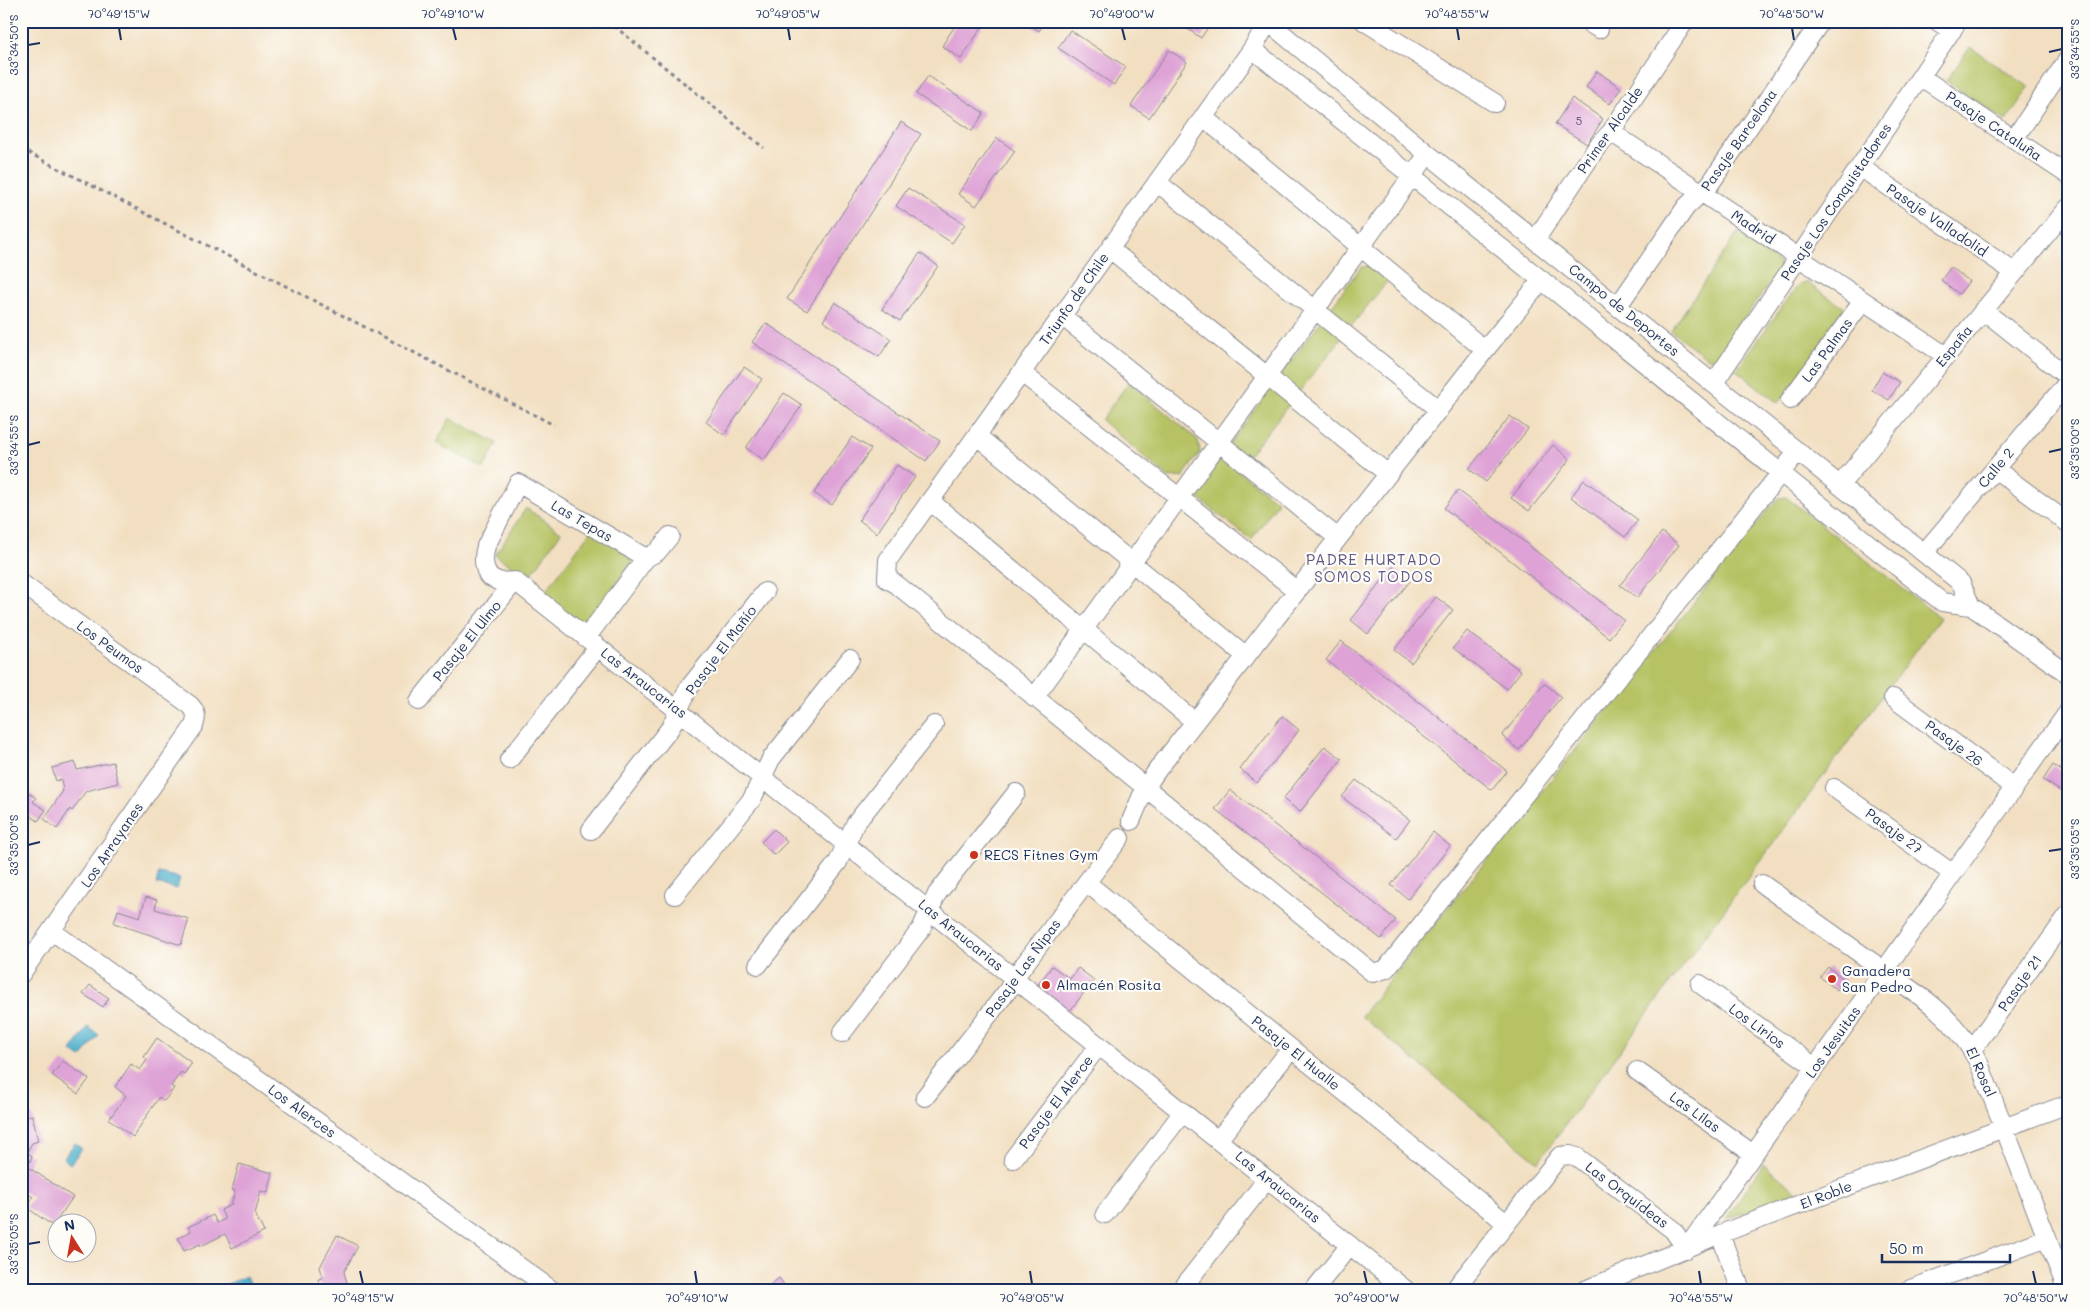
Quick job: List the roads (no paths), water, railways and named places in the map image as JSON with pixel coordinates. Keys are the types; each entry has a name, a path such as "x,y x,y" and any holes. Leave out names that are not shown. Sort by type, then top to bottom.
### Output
{"street":[{"path":"1364,21 1495,103"},
{"name":"Primer Alcalde","path":"1536,239 1597,147 1611,132 1686,21"},
{"name":"Pasaje Barcelona","path":"1618,306 1686,207 1710,184 1821,21"},
{"name":"Triunfo de Chile","path":"1034,698 896,584 887,579 888,560 1252,49 1268,22"},
{"name":"Campo de Deportes","path":"1268,22 1428,154 1961,582 1971,606"},
{"name":"Pasaje Los Conquistadores","path":"1714,383 1921,77 1949,24"},
{"name":"Campo de Deportes","path":"1252,49 1412,175 1780,474 1942,602 1971,606 2068,674"},
{"path":"2014,139 2068,59"},
{"name":"Pasaje Cataluña","path":"1921,77 2068,175"},
{"path":"1203,117 1486,350"},
{"name":"Madrid","path":"1611,132 1946,356"},
{"path":"1428,154 1034,698 1373,973 1386,970 1798,451"},
{"name":"Pasaje Valladolid","path":"1860,167 2014,272"},
{"path":"1157,182 1439,410"},
{"name":"España","path":"1840,485 2068,208"},
{"path":"1110,249 1388,474"},
{"path":"1131,821 1145,788 1195,722 1542,280"},
{"name":"Las Palmas","path":"1790,400 1863,301"},
{"path":"1983,310 2060,371 2068,374"},
{"path":"1062,316 1338,538"},
{"path":"1022,373 1297,591"},
{"name":"Calle 2","path":"1924,553 2068,382"},
{"path":"977,436 1246,656"},
{"path":"1995,469 2068,523"},
{"name":"Las Tepas","path":"515,581 500,582 488,576 484,564 484,555 486,546 518,483 646,558"},
{"path":"930,501 1195,722"},
{"path":"509,760 592,642 646,558 657,552 670,536"},
{"name":"Las Araucarias","path":"515,581 1406,1290"},
{"name":"Pasaje El Ulmo","path":"419,701 515,581"},
{"name":"Los Peumos","path":"21,583 190,705 196,713"},
{"name":"Pasaje El Mañío","path":"591,830 671,727 688,689 765,592"},
{"path":"675,895 752,799 771,760 850,659"},
{"name":"Pasaje 26","path":"1893,698 2014,787"},
{"name":"Los Jesuitas","path":"1686,1249 2068,712"},
{"name":"Los Arrayanes","path":"21,974 194,726 196,713"},
{"path":"758,965 838,862 855,824 934,725"},
{"name":"Pasaje 27","path":"1834,788 1953,874"},
{"path":"842,1033 921,929 937,894 1016,793"},
{"name":"Pasaje Las Ñipas","path":"925,1097 1008,990 1014,978 1120,838"},
{"name":"Pasaje El Hualle","path":"1087,883 1506,1223"},
{"name":"El Rosal","path":"1762,884 1884,970 1940,1011 1952,1023 1972,1050 2067,1290"},
{"name":"Pasaje 21","path":"1972,1050 2068,915"},
{"name":"Los Alerces","path":"52,931 552,1290"},
{"name":"Los Lirios","path":"1700,984 1815,1067"},
{"name":"Pasaje El Alerce","path":"1013,1158 1099,1046"},
{"path":"1218,1140 1291,1049"},
{"name":"Las Lilas","path":"1637,1071 1753,1154"},
{"name":"El Roble","path":"1586,1290 1720,1234 2067,1103"},
{"path":"1105,1214 1183,1112"},
{"name":"Las Orquídeas","path":"1506,1223 1560,1156 1570,1155 1577,1157 1674,1230 1686,1249"},
{"path":"1180,1290 1267,1179"},
{"path":"1454,1290 1506,1223"},
{"path":"1720,1234 1741,1290"},
{"path":"1908,1290 2047,1238"},
{"path":"1314,1290 1350,1244"}],"water":[{"path":"159,873 180,878 177,889 156,884"},
{"path":"88,1027 99,1035 81,1058 71,1051"},
{"path":"75,1143 82,1149 70,1164 63,1158"},
{"path":"246,1276 250,1285 240,1290 222,1290 221,1287"}],"place":[{"name":"RECS Fitnes Gym","path":"974,855"},
{"name":"Ganadera San Pedro","path":"1832,979"},
{"name":"Almacén Rosita","path":"1046,985"}],"district":[{"name":"PADRE HURTADO SOMOS TODOS","path":"1374,568"}]}
